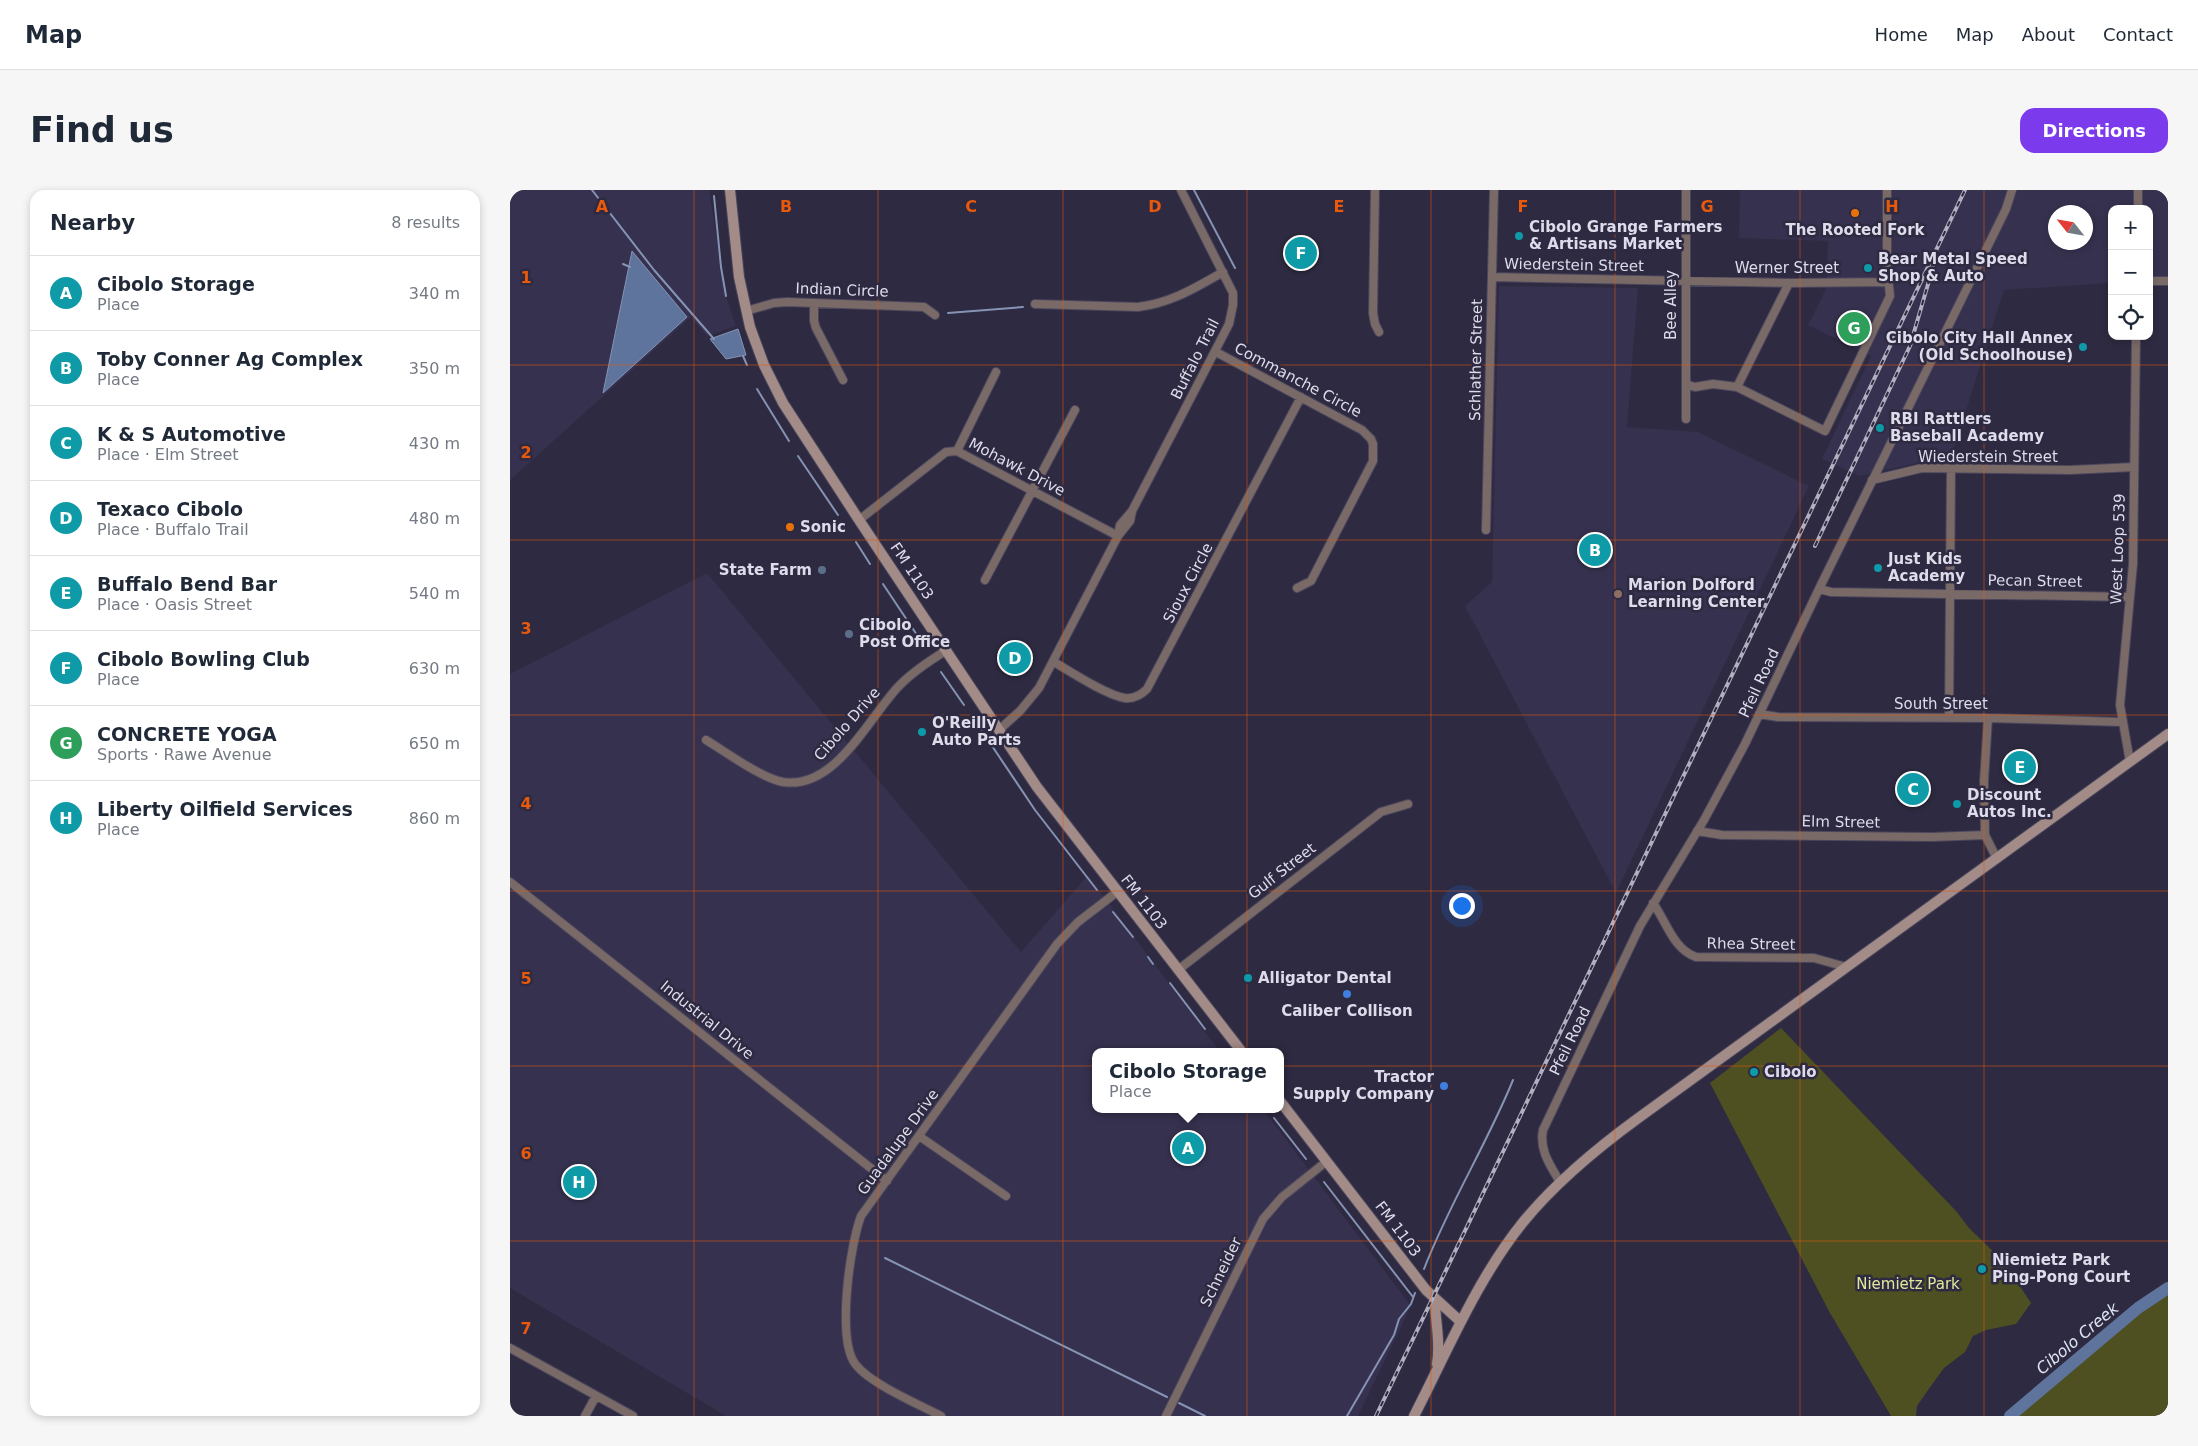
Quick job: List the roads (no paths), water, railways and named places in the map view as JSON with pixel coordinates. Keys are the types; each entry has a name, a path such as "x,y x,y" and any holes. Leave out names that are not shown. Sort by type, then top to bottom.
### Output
{"main road":[{"name":"FM 1103","path":"730,190 738,268 746,311 760,356 784,402 859,520 1037,786 1239,1048"},
{"path":"1414,1416 1478,1290 1506,1245 1529,1215 1593,1151 2168,734"},
{"name":"FM 1103","path":"1284,1106 1435,1300 1462,1322"},
{"path":"1435,1300 1439,1352 1435,1375"}],"street":[{"name":"Buffalo Trail","path":"999,730 1032,698 1054,662 1118,536 1126,528 1132,511 1226,332 1234,305 1232,293 1181,190"},
{"path":"1375,190 1373,313 1379,332"},
{"name":"Schlather Street","path":"1486,530 1494,190"},
{"name":"Bee Alley","path":"1686,190 1686,419"},
{"path":"1686,381 1688,385 1694,387 1719,384 1737,386 1825,431 1890,296 1887,190"},
{"name":"Pfeil Road","path":"1560,1182 1544,1153 1541,1141 1543,1130 1652,903 1697,831 1746,744 1819,589 2006,209 2012,190"},
{"path":"2138,190 2138,205"},
{"path":"1036,304 1138,307 1155,305 1176,298 1223,272"},
{"name":"Wiederstein Street","path":"1492,277 1685,281"},
{"name":"Werner Street","path":"1685,281 1889,282"},
{"path":"2153,281 2168,281"},
{"path":"1737,386 1789,283"},
{"name":"Indian Circle","path":"746,311 774,303 924,307 935,315"},
{"path":"814,304 816,328 843,380"},
{"name":"West Loop 539","path":"2130,762 2120,705 2130,597 2136,340"},
{"name":"Commanche Circle","path":"1216,352 1362,430 1371,439 1374,455 1311,581 1298,588"},
{"path":"957,451 996,372"},
{"name":"Sioux Circle","path":"1054,662 1109,692 1125,698 1134,697 1147,689 1301,397"},
{"path":"985,580 1074,410"},
{"name":"Mohawk Drive","path":"859,520 946,452 957,451 1118,536"},
{"name":"Wiederstein Street","path":"1872,480 1922,468 2070,470 2134,467"},
{"path":"1949,718 1951,468"},
{"name":"Pecan Street","path":"1819,589 1831,592 2130,597"},
{"name":"Cibolo Drive","path":"706,740 775,779 798,783 813,779 826,772 842,756 904,681 928,661 947,650"},
{"name":"South Street","path":"1759,714 1778,718 1988,718 2122,722"},
{"path":"1988,718 1984,781 1985,835 1997,859"},
{"name":"Gulf Street","path":"1178,970 1381,812 1408,804"},
{"name":"Elm Street","path":"1697,831 1722,835 1932,837 1985,835"},
{"name":"Industrial Drive","path":"510,882 887,1181"},
{"name":"Guadalupe Drive","path":"941,1416 867,1375 855,1365 849,1351 846,1303 853,1244 861,1216 1057,944 1078,922 1117,892"},
{"name":"Rhea Street","path":"1652,903 1675,940 1687,954 1696,957 1814,958 1846,967"},
{"path":"919,1136 1006,1196"},
{"name":"Schneider","path":"1166,1416 1263,1219 1282,1198 1327,1161"},
{"path":"510,1348 633,1416"},
{"path":"585,1416 596,1396"}],"water":[{"path":"632,251 687,317 603,393"},
{"path":"738,329 746,355 726,359 710,339"}],"waterway":[{"path":"592,190 654,270 714,339"},
{"path":"1194,190 1235,268"},
{"path":"714,196 721,267 726,296"},
{"path":"623,264 630,267"},
{"path":"948,313 1023,307"},
{"path":"743,356 747,365"},
{"path":"757,389 789,441"},
{"path":"798,456 838,515"},
{"path":"856,542 870,564"},
{"path":"883,584 925,647"},
{"path":"941,672 964,705"},
{"path":"978,725 1035,810 1097,890"},
{"path":"1113,912 1133,937"},
{"path":"1148,957 1153,964"},
{"path":"1170,983 1205,1029"},
{"path":"1424,1269 1513,1080"},
{"path":"1274,1118 1306,1159"},
{"path":"1324,1182 1413,1297"},
{"path":"885,1258 1167,1397"},
{"name":"Cibolo Creek","path":"2010,1416 2138,1308 2168,1288"},
{"path":"1347,1416 1394,1335 1399,1319 1411,1304 1415,1293"},
{"path":"1179,1403 1205,1416"}],"railway":[{"path":"1376,1416 1965,190"},
{"path":"1815,546 1910,346 1933,267"}],"place":[{"name":"The Rooted Fork","path":"1855,213"},
{"name":"Cibolo Grange Farmers & Artisans Market","path":"1519,236"},
{"name":"Cibolo Bowling Club","path":"1301,253"},
{"name":"Bear Metal Speed Shop & Auto","path":"1868,268"},
{"name":"CONCRETE YOGA","path":"1854,328"},
{"name":"Cibolo City Hall Annex (Old Schoolhouse)","path":"2083,347"},
{"name":"RBI Rattlers Baseball Academy","path":"1880,428"},
{"name":"Sonic","path":"790,527"},
{"name":"Toby Conner Ag Complex","path":"1595,550"},
{"name":"Just Kids Academy","path":"1878,568"},
{"name":"State Farm","path":"822,570"},
{"name":"Marion Dolford Learning Center","path":"1618,594"},
{"name":"Cibolo Post Office","path":"849,634"},
{"name":"Texaco Cibolo","path":"1015,658"},
{"name":"O'Reilly Auto Parts","path":"922,732"},
{"name":"Buffalo Bend Bar","path":"2020,767"},
{"name":"K & S Automotive","path":"1913,789"},
{"name":"Discount Autos Inc.","path":"1957,804"},
{"name":"Alligator Dental","path":"1248,978"},
{"name":"Caliber Collison","path":"1347,994"},
{"name":"Cibolo","path":"1754,1072"},
{"name":"Tractor Supply Company","path":"1444,1086"},
{"name":"Cibolo Storage","path":"1188,1148"},
{"name":"Liberty Oilfield Services","path":"579,1182"},
{"name":"Niemietz Park Ping-Pong Court","path":"1982,1269"}],"park label":[{"name":"Niemietz Park","path":"1908,1284"}]}
